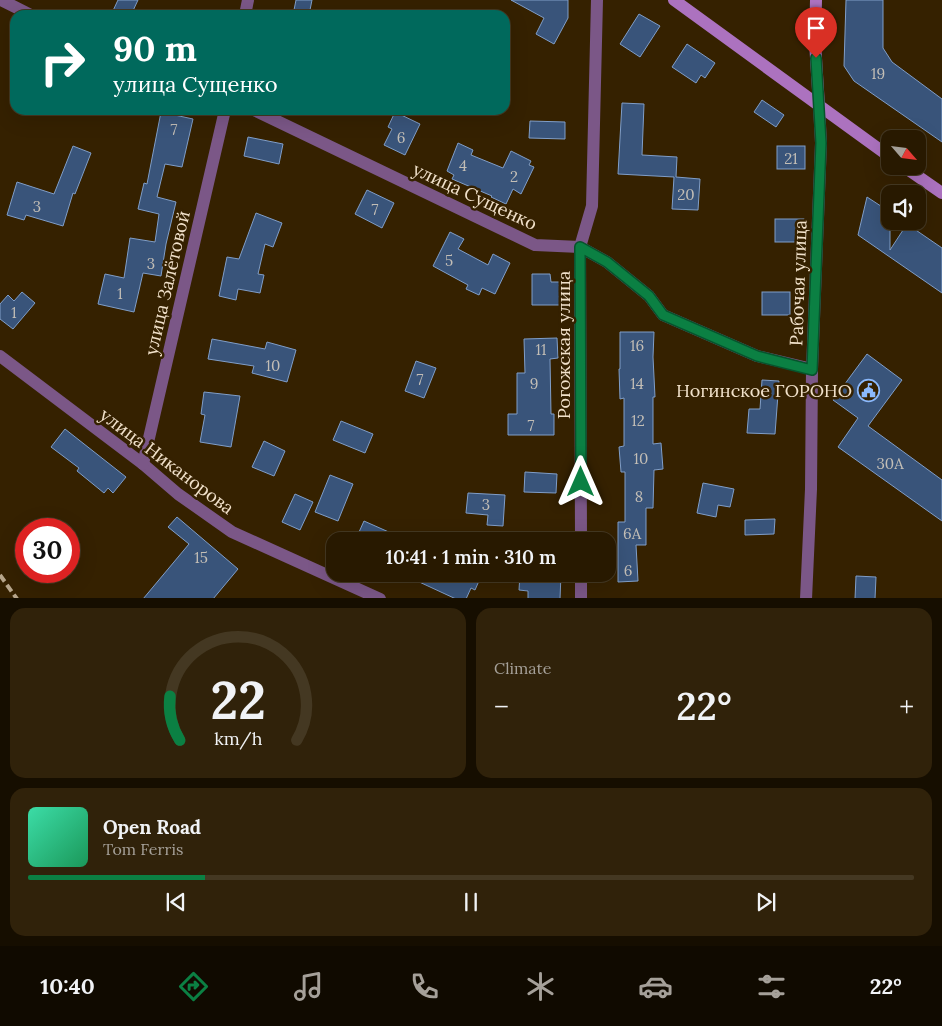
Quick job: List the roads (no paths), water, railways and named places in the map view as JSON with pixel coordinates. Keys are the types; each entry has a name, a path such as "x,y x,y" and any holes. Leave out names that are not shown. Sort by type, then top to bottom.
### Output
{"main road":[{"path":"674,0 881,151"},
{"name":"Рабочая улица","path":"816,0 819,106"},
{"path":"916,175 942,193"}],"street":[{"path":"1,0 21,10"},
{"name":"Рогожская улица","path":"581,532 580,247 592,206 597,0"},
{"name":"Рабочая улица","path":"806,598 811,489 812,370 821,143 819,106"},
{"name":"улица Залётовой","path":"143,464 224,115"},
{"name":"улица Сущенко","path":"264,115 535,245 580,247 607,262 649,296 663,315 757,356 812,370"},
{"name":"улица Никанорова","path":"0,356 143,464 178,494 232,532 380,598"},
{"path":"581,582 581,598"}],"railway":[{"path":"0,575 16,598"}],"place":[{"name":"Ногинское ГОРОНО","path":"868,390"}]}
